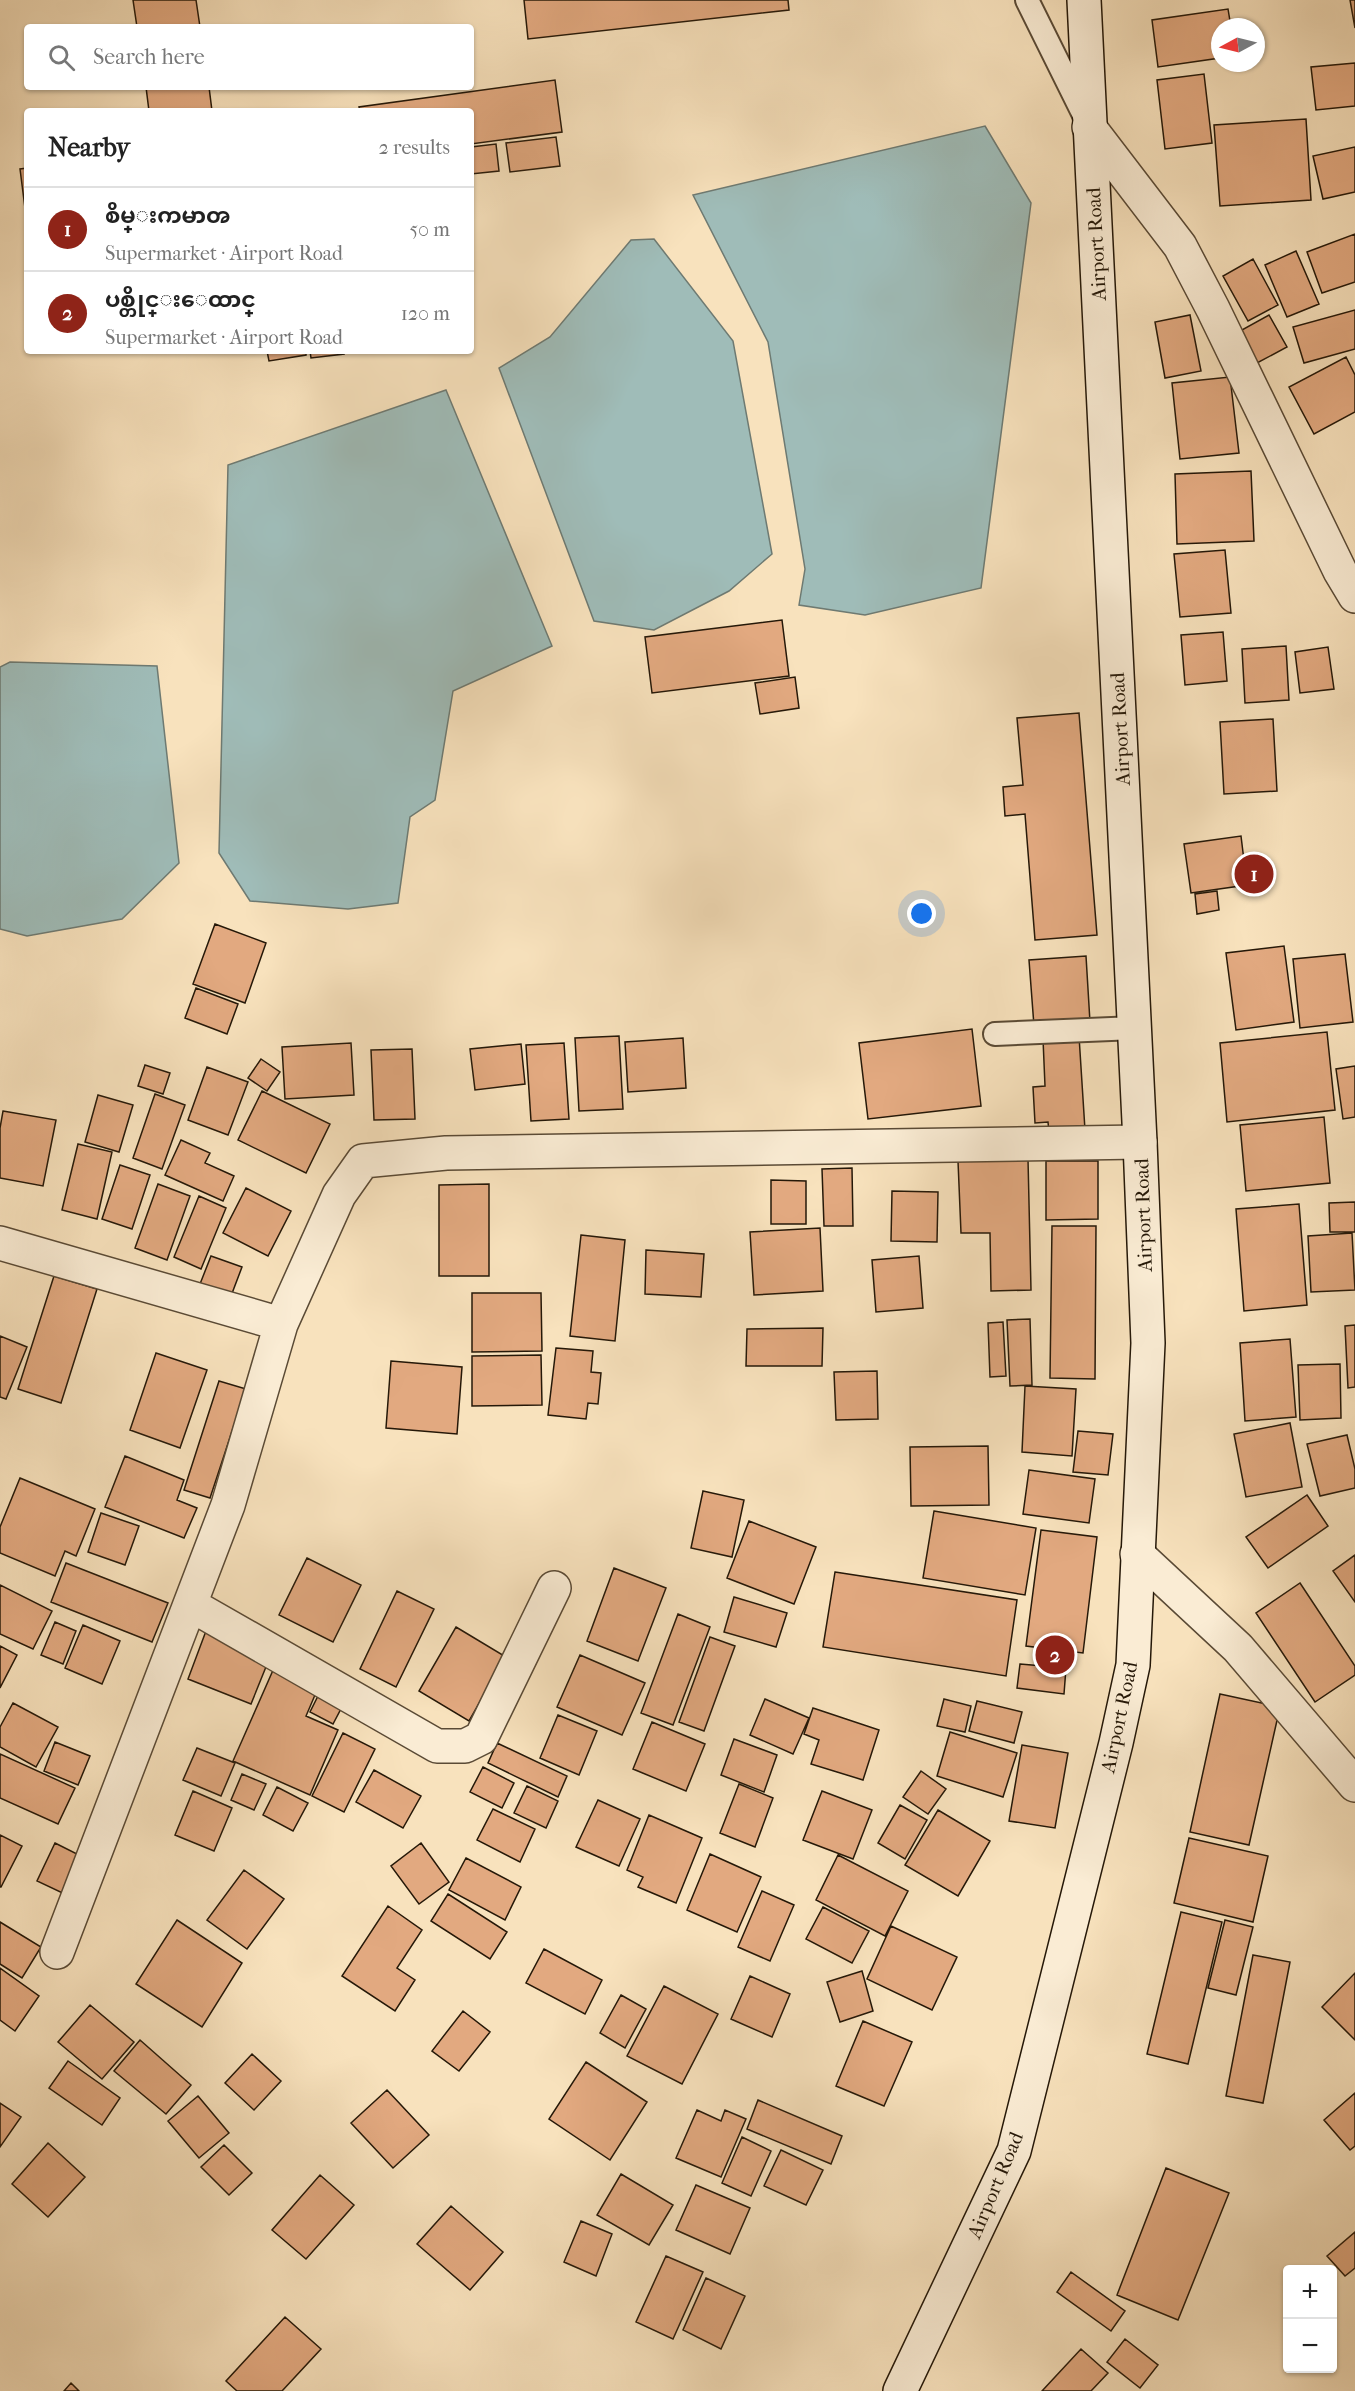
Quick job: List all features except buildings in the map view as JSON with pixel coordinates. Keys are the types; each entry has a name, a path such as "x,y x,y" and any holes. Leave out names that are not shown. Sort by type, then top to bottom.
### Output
{"street":[{"name":"Airport Road","path":"900,2391 1014,2151 1116,1743 1133,1665 1148,1342 1135,1028 1084,0"},
{"path":"1089,127 1180,246 1340,571 1355,596"},
{"path":"57,1952 228,1505 280,1324 339,1195 363,1161 446,1153 1140,1142"},
{"path":"0,1243 280,1324"},
{"path":"1137,1554 1238,1648 1355,1785"},
{"path":"190,1605 437,1746 465,1746 481,1738 554,1588"}],"lane":[{"path":"1027,0 1089,127"},
{"path":"995,1034 1135,1028"}],"water":[{"path":"985,126 1031,203 981,588 865,615 799,605 805,569 768,342 693,195"},
{"path":"654,239 733,341 772,554 729,591 654,630 594,621 499,368 550,337 631,240"},
{"path":"446,390 552,646 453,691 435,800 410,817 398,903 348,909 250,901 219,853 228,465"},
{"path":"10,662 157,666 179,863 122,919 27,936 0,929 0,667"}],"place":[{"name":"စိမ္းကမာၻ","path":"1254,874"},
{"name":"ပစ္တိုင္းေထာင္","path":"1055,1655"}]}
